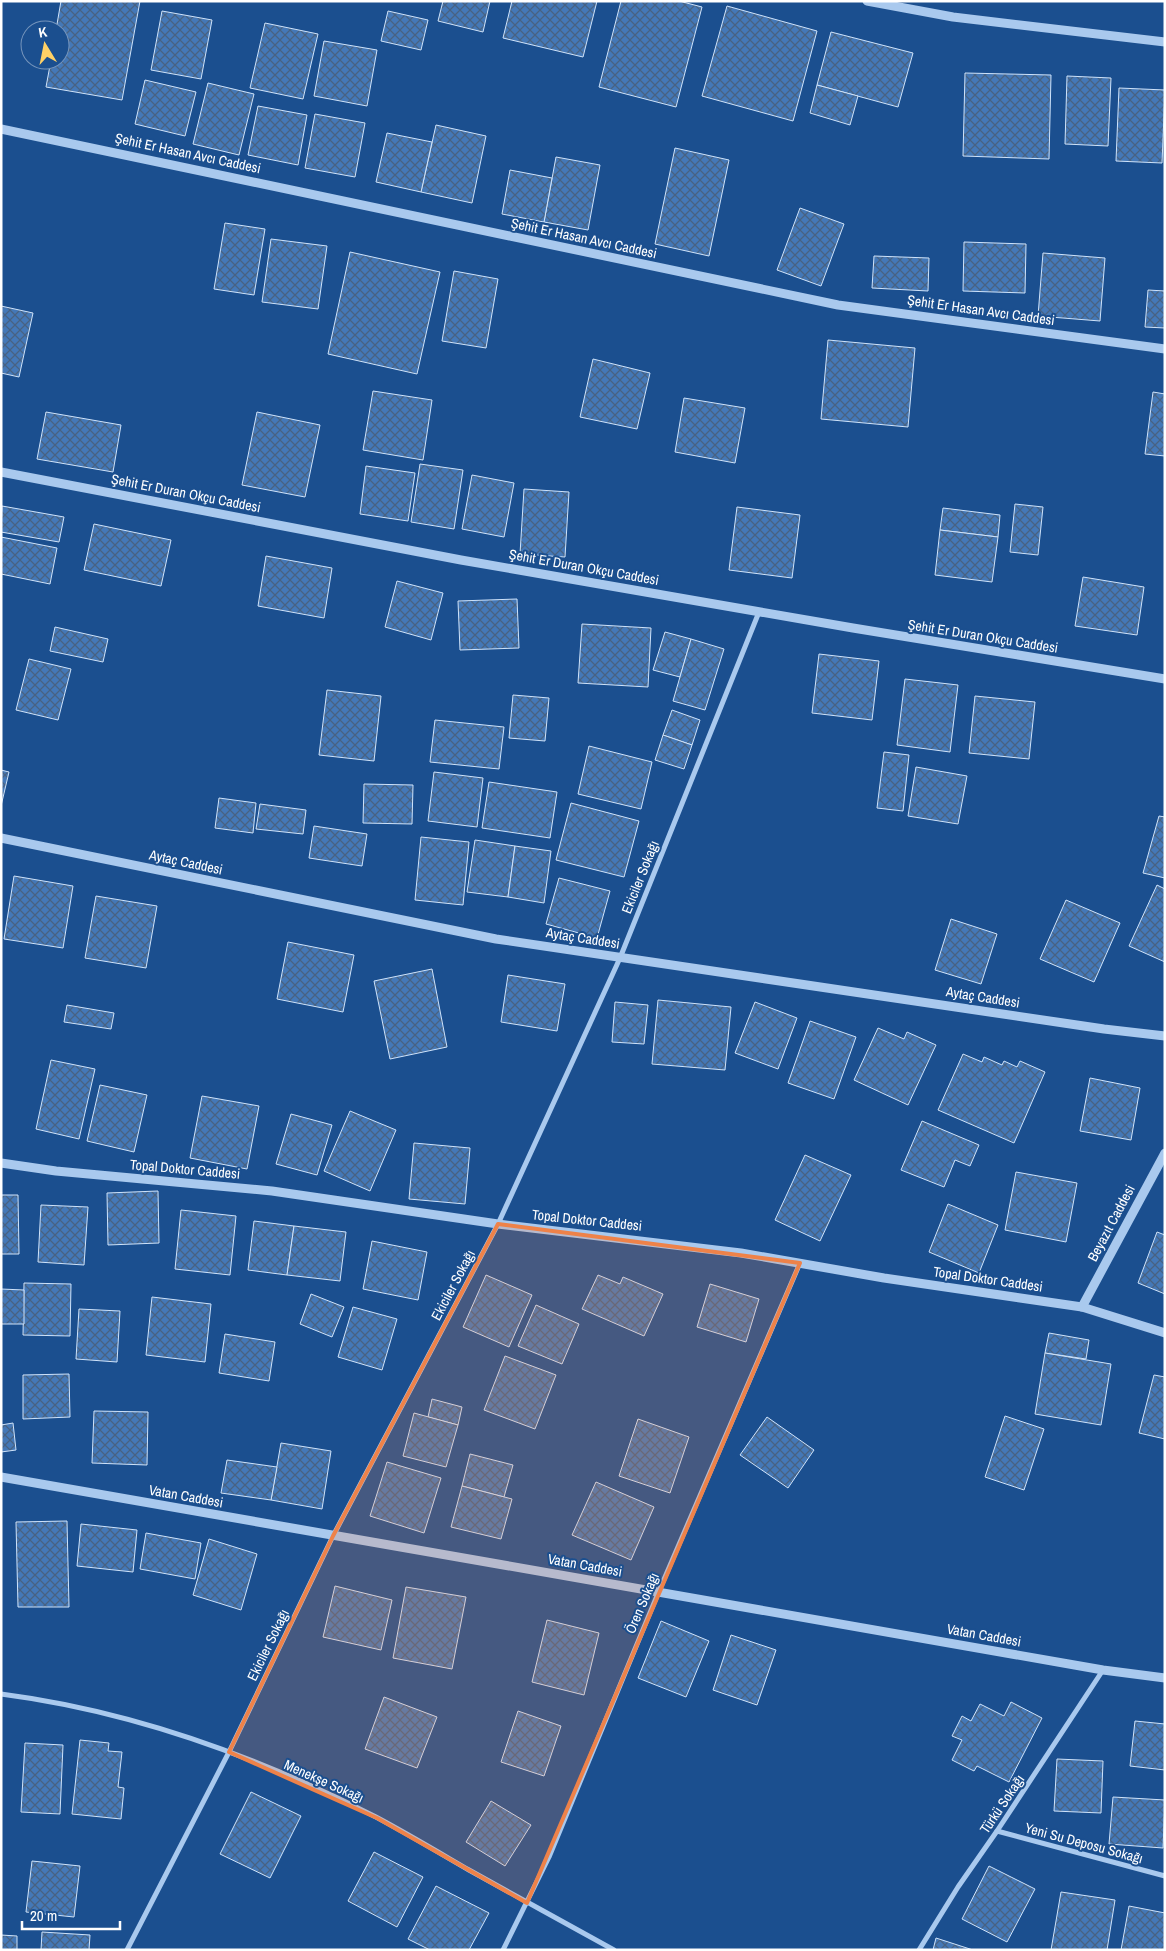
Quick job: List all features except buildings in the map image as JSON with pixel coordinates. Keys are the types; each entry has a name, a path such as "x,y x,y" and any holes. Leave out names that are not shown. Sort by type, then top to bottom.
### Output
{"street":[{"path":"867,1 953,17 1165,42"},
{"name":"Şehit Er Hasan Avcı Caddesi","path":"1,129 838,305 1165,349"},
{"name":"Şehit Er Duran Okçu Caddesi","path":"1,472 461,560 759,612 1165,679"},
{"name":"Ekiciler Sokağı","path":"127,1950 229,1752 333,1536 498,1224 620,958 759,612"},
{"name":"Aytaç Caddesi","path":"1,838 487,937 1104,1029 1165,1036"},
{"name":"Beyazıt Caddesi","path":"1082,1307 1165,1154"},
{"name":"Topal Doktor Caddesi","path":"1,1163 56,1171 272,1191 498,1224 676,1245 800,1263 884,1278 1082,1307 1133,1321 1165,1333"},
{"name":"Ören Sokağı","path":"503,1950 549,1857 659,1591 800,1263"},
{"name":"Vatan Caddesi","path":"1,1477 1103,1670 1165,1678"},
{"name":"Türkü Sokağı","path":"919,1950 958,1887 998,1831 1103,1670"},
{"name":"Menekşe Sokağı","path":"1,1694 72,1706 138,1721 229,1752 312,1786 377,1818 614,1950"},
{"name":"Yeni Su Deposu Sokağı","path":"998,1831 1165,1876"}],"highlighted area":[{"path":"498,1224 800,1263 527,1903 377,1818 229,1752 333,1536"}]}
